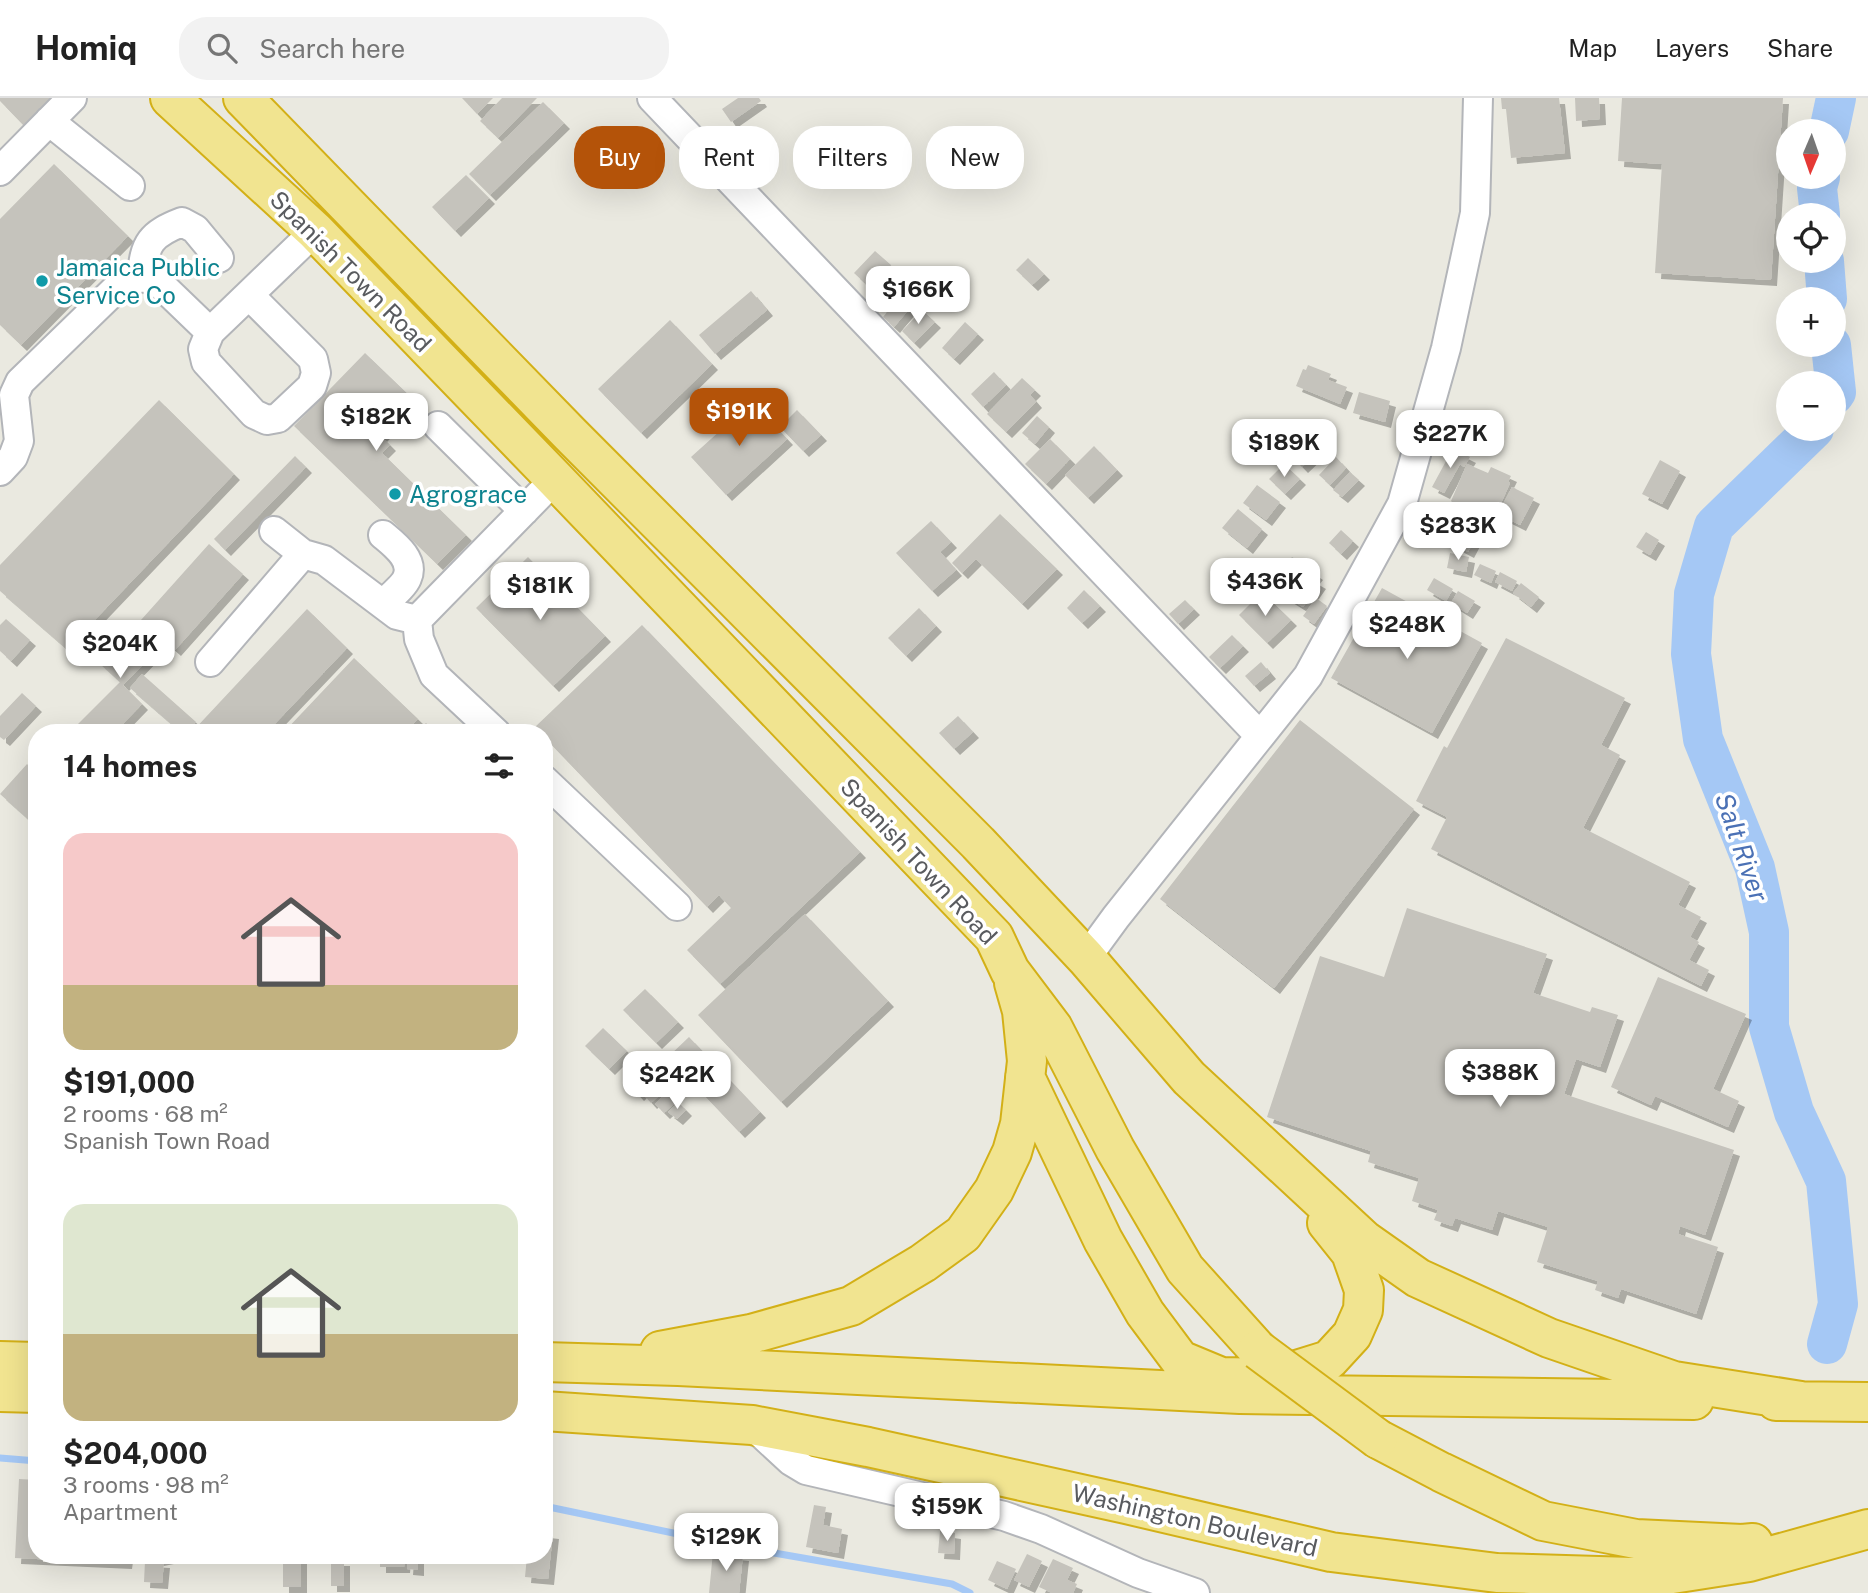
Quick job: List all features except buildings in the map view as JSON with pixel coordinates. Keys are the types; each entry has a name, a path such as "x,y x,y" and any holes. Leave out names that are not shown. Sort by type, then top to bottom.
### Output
{"highway":[{"name":"Spanish Town Road","path":"170,98 315,231 994,937 1010,971 1053,1028 1115,1149 1185,1269 1258,1350 1378,1439 1543,1521 1636,1539 1742,1544 1857,1532"},
{"name":"Spanish Town Road","path":"243,98 570,434 968,833 1086,958 1189,1078 1364,1240 1418,1278 1549,1338 1674,1381 1801,1401"},
{"path":"547,470 570,434"},
{"path":"560,1362 625,1357 751,1334 851,1306 923,1263 962,1234 994,1190 1012,1152 1020,1124 1027,1061 1022,1012 1010,971"},
{"path":"1025,1077 1103,1240 1145,1313 1180,1360 1221,1377 1271,1378 1329,1360 1352,1335 1363,1310 1364,1290 1350,1253 1278,1161"},
{"path":"0,1361 28,1362"},
{"path":"560,1362 1240,1394 1868,1402"},
{"path":"0,1392 28,1393"},
{"name":"Washington Boulevard","path":"553,1412 752,1424 869,1447 1331,1552 1497,1573 1632,1577 1672,1574 1749,1562 1857,1532"}],"street":[{"path":"0,171 72,98"},
{"path":"652,98 1260,736"},
{"path":"1086,958 1308,676 1402,504 1446,348 1475,213 1478,98"},
{"path":"49,121 130,186"},
{"path":"142,277 143,260 149,242 162,230 182,222 194,229 219,258"},
{"path":"249,295 313,359 316,373 312,386 278,418 267,420 254,414 206,362 203,349 211,332 249,295 315,231"},
{"path":"0,471 13,457 19,442 14,395 20,382 122,283 142,277 157,281 211,332"},
{"path":"438,426 524,510"},
{"path":"417,620 524,510 547,470"},
{"path":"274,531 303,554 324,560 397,615 417,620"},
{"path":"383,535 407,559 408,569 407,579 383,604"},
{"path":"210,662 303,554"},
{"path":"417,620 419,639 434,675 486,724"},
{"path":"553,788 677,906"},
{"path":"752,1424 791,1461 806,1470 1004,1516 1041,1529 1138,1573 1195,1593"}],"waterway":[{"name":"Salt River","path":"1832,119 1836,98"},
{"name":"Salt River","path":"1817,189 1819,203"},
{"name":"Salt River","path":"1825,273 1826,287"},
{"name":"Salt River","path":"1832,357 1834,371"},
{"name":"Salt River","path":"1802,441 1714,526 1694,594 1691,654 1703,739 1755,868 1769,932 1769,1027 1794,1112 1826,1181 1838,1304 1827,1344"},
{"path":"0,1458 28,1460"},
{"path":"553,1508 740,1547 952,1584 970,1593"}],"place":[{"name":"Jamaica Public Service Co","path":"42,281"},
{"name":"Agrograce","path":"395,494"}]}
